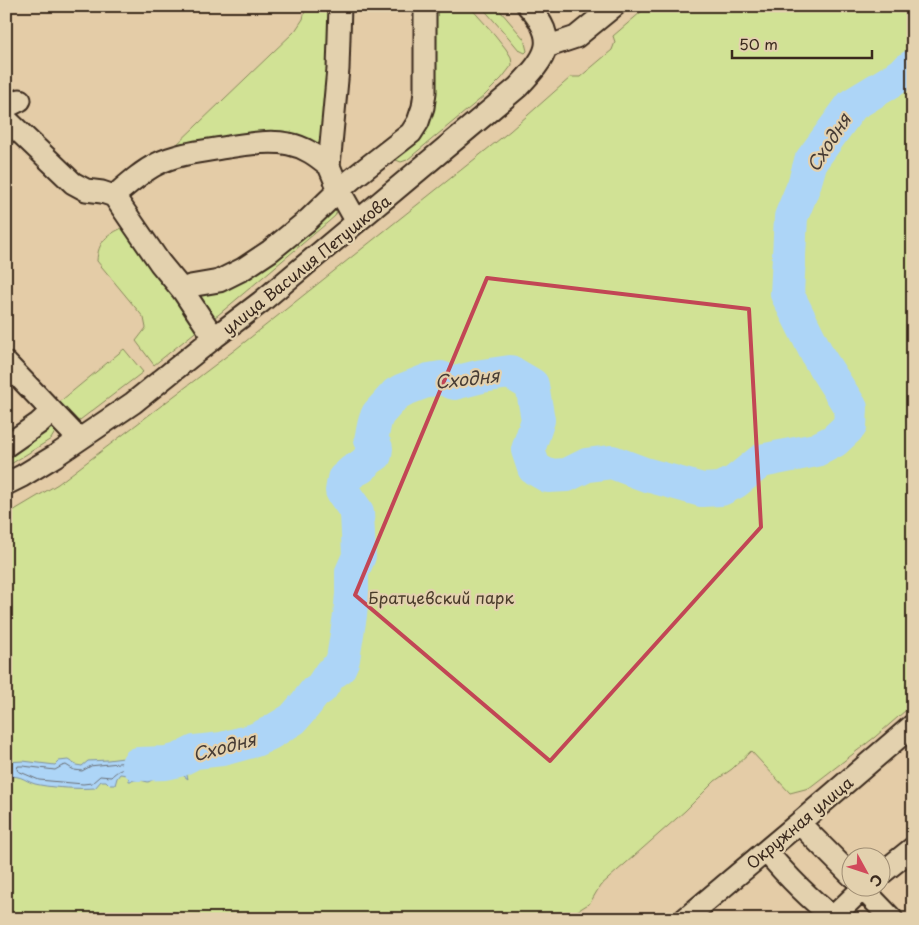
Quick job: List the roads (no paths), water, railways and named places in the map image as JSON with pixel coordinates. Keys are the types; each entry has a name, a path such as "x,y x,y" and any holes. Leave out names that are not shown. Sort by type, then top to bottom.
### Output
{"street":[{"path":"340,6 338,69 329,166 339,190 357,222"},
{"path":"183,291 190,286 219,281 243,269 270,251 308,220 339,190 411,133 418,122 425,92 425,6"},
{"path":"528,6 543,26 546,36 546,47 576,38 614,6"},
{"name":"улица Василия Петушкова","path":"6,484 80,439 132,403 261,302 518,87 532,72 541,59 546,47"},
{"path":"6,119 72,183 86,190 114,196 160,263 183,291 215,337"},
{"path":"114,196 139,175 159,163 179,156 257,143 275,142 295,146 315,155 329,166"},
{"path":"6,363 80,439"},
{"path":"6,446 39,423 52,411"},
{"name":"Окружная улица","path":"685,919 913,725"},
{"path":"799,823 842,866"},
{"path":"892,865 913,848"},
{"path":"766,851 790,879 832,918 853,898"},
{"path":"872,898 892,919"}],"water":[{"path":"181,754 188,779 180,773 174,776 169,773 161,779 158,777 148,782 140,780 129,781 128,775 120,774 115,785 101,781 95,788 60,788 35,784 17,777 6,777 6,762 23,761 55,765 59,761 68,760 82,766 88,761 147,755 165,756"}],"waterway":[{"name":"Сходня","path":"138,764 166,763 179,760 195,752 222,749 255,740 270,733 293,719 315,692 321,688 330,674 339,668 343,659 350,615 352,572 359,556 357,512 342,491 344,479 375,455 376,448 371,440 378,414 396,394 403,390 429,380 441,378 454,383 510,372 532,385 538,420 528,450 534,468 548,476 567,475 587,465 612,462 644,474 702,490 721,489 735,482 761,461 816,450 834,441 850,426 851,408 819,358 787,294 791,217 811,161 852,105 913,66"}],"park label":[{"name":"Братцевский парк","path":"441,597"}]}
